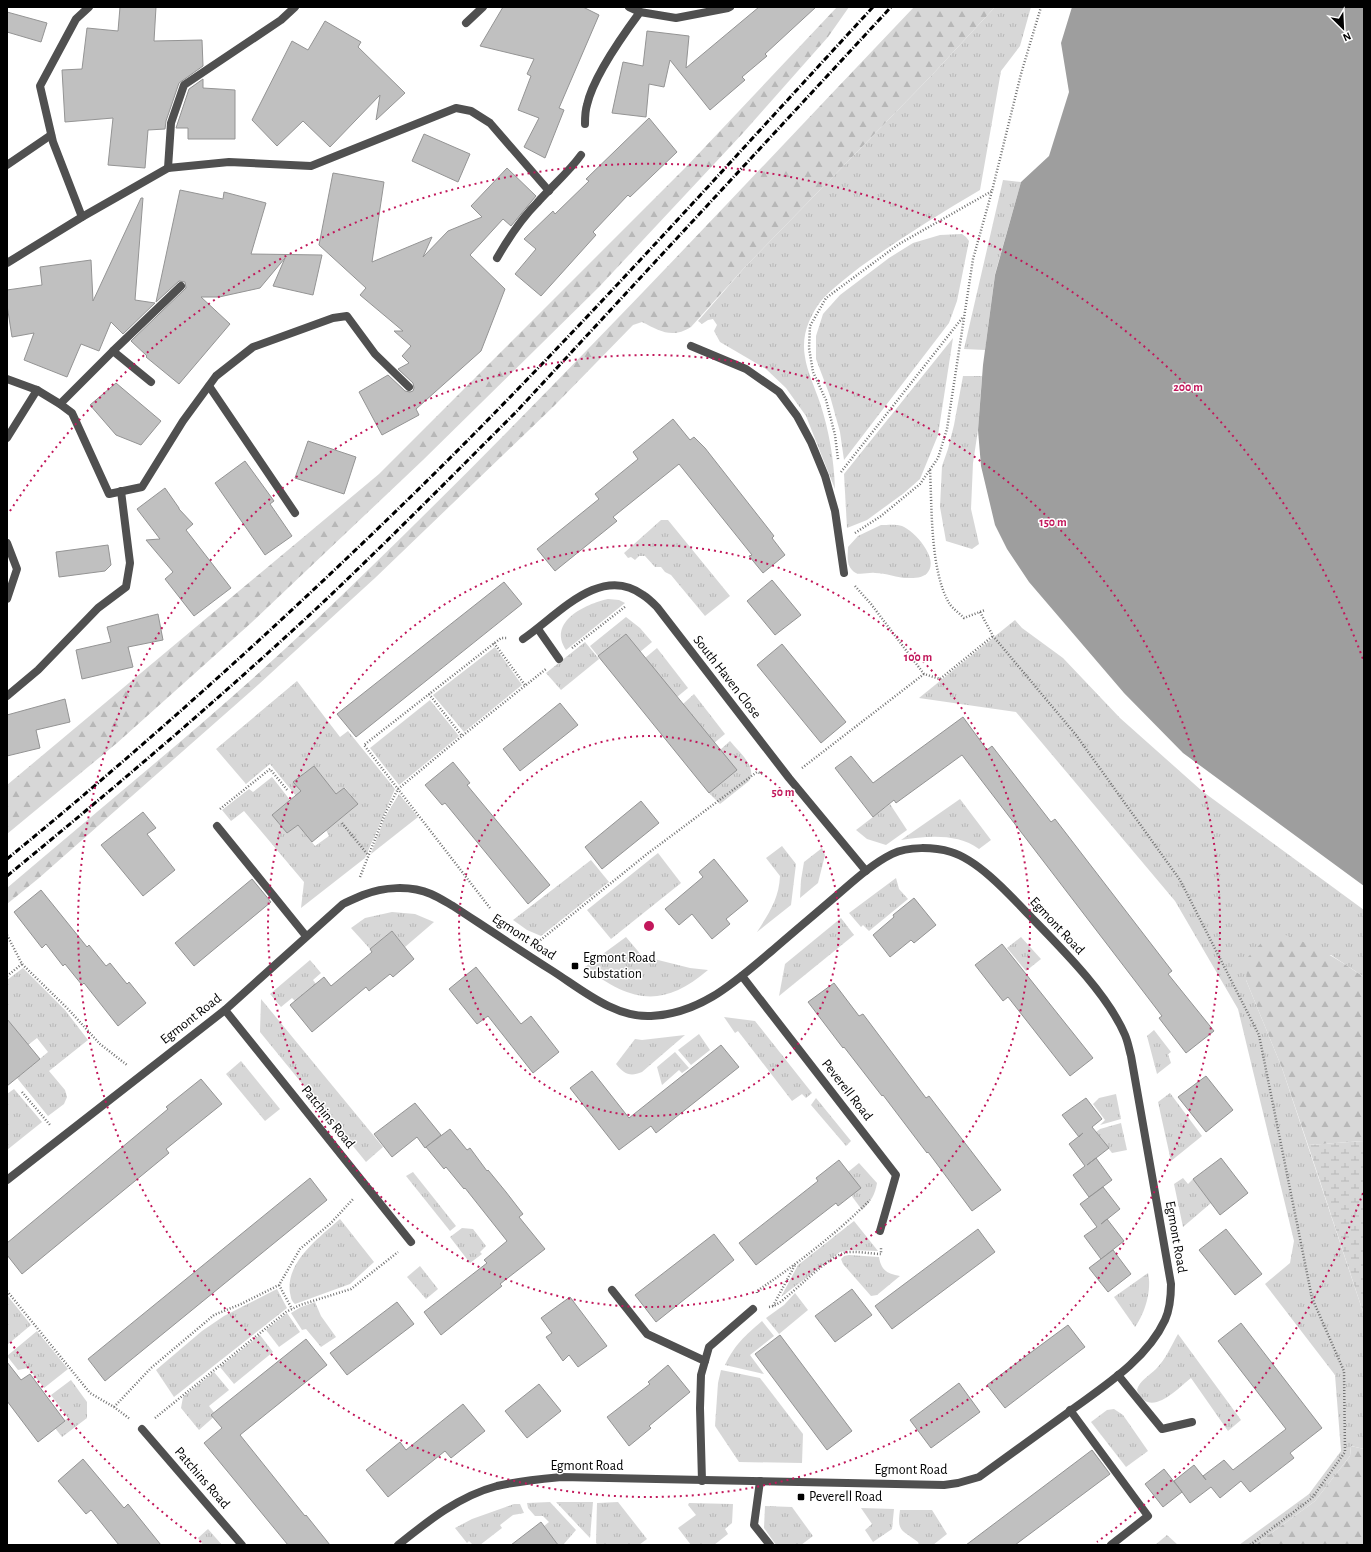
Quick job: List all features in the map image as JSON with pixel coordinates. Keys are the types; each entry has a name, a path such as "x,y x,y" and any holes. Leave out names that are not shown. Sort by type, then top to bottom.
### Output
{"street":[{"path":"82,217 51,135 40,86 76,19 89,7"},
{"path":"168,168 171,123 184,85 281,20 295,7"},
{"path":"466,23 483,7"},
{"path":"629,7 640,12 676,18 730,7"},
{"path":"585,124 587,105 595,82 624,34 640,12"},
{"path":"7,263 82,217 168,168 229,162 311,166 456,108 471,111 490,124 549,191"},
{"path":"7,165 51,135"},
{"path":"497,258 510,235 536,203 570,170 581,155"},
{"path":"60,404 181,286"},
{"path":"7,379 37,390 72,413 109,494 142,486 183,421 216,376 253,347 333,318 347,316 375,354 409,387"},
{"path":"691,346 746,369 779,392 797,416 811,442 825,476 835,511 844,573"},
{"path":"113,351 151,382"},
{"path":"209,386 295,513"},
{"path":"7,438 37,390"},
{"path":"7,696 38,670 98,608 126,587 130,563 121,491"},
{"path":"7,543 17,569 7,599"},
{"name":"South Haven Close","path":"523,639 584,593 601,586 620,585 643,594 657,607 789,778 866,871"},
{"path":"538,629 559,659"},
{"path":"217,826 306,936"},
{"name":"Egmont Road","path":"7,1180 225,1010 343,904 363,895 383,890 403,888 430,894 453,906 602,1003 632,1015 648,1016 681,1012 708,1000 742,976 866,871 893,854 906,850 936,849 952,852 966,858 998,883 1059,947 1104,1000 1122,1030 1131,1056 1171,1284 1171,1296 1168,1311 1160,1328 1141,1353 1118,1376 979,1477 958,1483 944,1485 561,1477 498,1486 466,1497 441,1512 398,1545"},
{"name":"Peverell Road","path":"742,976 896,1175 880,1231"},
{"name":"Patchins Road","path":"225,1010 411,1242"},
{"path":"612,1290 647,1334 705,1360"},
{"path":"702,1481 700,1408 701,1375 705,1360 709,1347 753,1309"},
{"path":"1118,1376 1162,1429 1192,1422"},
{"path":"1070,1410 1148,1516 1111,1545"},
{"name":"Patchins Road","path":"142,1429 242,1545"},
{"path":"760,1481 754,1525 770,1545"}],"path":[{"path":"850,537 881,516 920,484 938,458 947,429 973,259 992,191 1021,74 1042,7"},
{"path":"839,465 835,435 826,400 813,372 809,348 810,326 816,315 826,298 899,244 992,191"},
{"path":"839,469 839,474 964,316"},
{"path":"930,469 934,543 938,575 949,603 964,618 985,610"},
{"path":"844,573 871,604 924,674 940,679 993,636"},
{"path":"352,900 385,814 398,789 525,685 643,594"},
{"path":"980,612 993,636 1076,735 1180,880 1259,1035 1312,1298 1344,1371 1346,1452 1312,1498 1250,1545"},
{"path":"491,910 364,745 501,638 523,639"},
{"path":"494,643 525,685"},
{"path":"524,953 647,854 757,772 789,778 924,674"},
{"path":"429,694 462,736"},
{"path":"216,812 270,769 288,791"},
{"path":"342,823 369,856"},
{"path":"7,935 22,964 68,1009 100,1044 121,1059 138,1077"},
{"path":"7,976 22,964"},
{"path":"22,1092 60,1138"},
{"path":"114,1408 151,1368 214,1315 241,1304 279,1285 300,1249 331,1223 366,1186"},
{"path":"753,1309 759,1299 757,1291 795,1265 853,1217 874,1196"},
{"path":"753,1309 764,1305 767,1307 773,1307 828,1263 843,1253 851,1252 881,1254 880,1231"},
{"path":"7,1291 90,1393 114,1408 142,1429 224,1361 292,1309 351,1289 411,1242"},
{"path":"773,1307 795,1265"},
{"path":"279,1285 292,1309"}],"green space":[{"path":"837,7 849,7 828,37 743,133 599,287 423,460 251,623 117,743 7,834 7,785 379,474 687,166"},
{"path":"914,7 995,7 931,76 745,267 691,327 678,333 672,333 660,331 642,322 633,325 554,406 375,578 259,684 39,878 7,904 7,888 240,690 278,656 392,547 544,395"},
{"path":"995,7 1031,7 1020,46 1001,71 980,190 919,227 860,267 834,288 821,301 807,327 804,342 805,357 809,374 823,413 828,434 834,467 835,489 806,416 786,388 766,369 720,342 714,331 717,325 713,319 702,324 698,321 745,267 931,76"},
{"path":"1003,180 1021,182 995,274 985,350 964,349"},
{"path":"962,234 969,241 957,301 949,323 844,460 840,432 830,396 816,359 816,336 823,314 840,295 889,258 913,243 940,235"},
{"path":"953,338 938,435 920,479 904,493 867,520 847,528 844,474"},
{"path":"963,376 982,376 978,430 973,463 971,509 979,544 972,549 946,541 940,507 942,466 954,425"},
{"path":"661,520 668,520 730,596 705,616 671,575 665,572 661,567 655,567 645,556 639,556 635,560 631,557 628,558 624,553"},
{"path":"881,525 902,526 919,539 928,553 930,560 931,566 927,574 918,577 906,578 880,573 859,574 850,568 848,562 848,547 858,536"},
{"path":"608,599 619,600 625,603 566,650 561,640 561,631 565,623 571,616 580,610 599,601"},
{"path":"626,617 640,628 652,642 640,652 626,634 598,656 590,646"},
{"path":"1015,620 1022,628 1063,658 1120,718 1202,791 1364,910 1364,977 1331,955 1246,980 1282,1068 1364,1315 1364,1449 1351,1446 1350,1456 1315,1501 1255,1545 1239,1545 1309,1494 1341,1451 1335,1375 1265,1284 1290,1263 1294,1241 1238,1009 1175,901 1016,712 919,698"},
{"path":"585,642 599,659 561,690 546,673"},
{"path":"495,647 522,685 464,732 433,695"},
{"path":"657,648 688,688 677,697 645,658"},
{"path":"297,681 340,737 348,731 395,789 365,858 301,908 304,882 244,811 231,821 222,810 249,789 253,792 272,777 290,800 272,815 287,833 298,825 315,846 329,836 326,830 358,804 345,788 336,794 314,766 294,782 301,792 296,796 270,764 246,784 216,749"},
{"path":"694,694 725,734 714,743 683,704"},
{"path":"430,700 459,736 399,785 370,748"},
{"path":"730,741 742,754 749,765 751,776 749,781 720,804 709,793 720,750"},
{"path":"399,794 418,817 371,854 385,817"},
{"path":"960,799 991,840 979,849 961,840 952,838 921,837 901,840"},
{"path":"890,804 907,830 886,845 867,839 856,830"},
{"path":"782,846 796,864 791,905 757,932 773,906 778,892 780,876 766,858"},
{"path":"822,848 825,855 818,883 800,898 804,862"},
{"path":"658,853 681,883 611,939 587,910"},
{"path":"591,860 609,882 541,936 527,930 513,920"},
{"path":"896,878 899,889 908,899 869,931 863,925 861,927 849,913"},
{"path":"392,912 415,914 434,922 405,947 392,931 370,949 351,928 365,918"},
{"path":"841,918 854,935 779,996 785,964"},
{"path":"1283,934 1305,942 1325,952 1364,977 1364,1141 1308,1145 1282,1068 1246,980 1248,957 1263,941"},
{"path":"626,937 648,963 654,959 690,968 708,970 692,983 676,991 661,995 646,996 632,994 617,988 601,979 585,967"},
{"path":"1021,937 1041,959 1026,971 1007,948"},
{"path":"310,960 321,973 313,980 316,984 295,1001 292,998 281,1007 270,994"},
{"path":"23,968 65,1010 88,1040 49,1071 65,1090 67,1097 64,1104 48,1116 17,1078 48,1052 37,1038 28,1045 7,1019 7,980"},
{"path":"261,999 383,1147 366,1162 260,1032"},
{"path":"724,1017 755,1021 812,1093 806,1098 802,1094 792,1101 738,1031 735,1033"},
{"path":"1154,1030 1171,1052 1168,1054 1171,1063 1157,1074 1147,1036"},
{"path":"699,1034 710,1050 691,1065 678,1050"},
{"path":"685,1035 642,1072 628,1074 616,1064 635,1039 642,1040"},
{"path":"675,1052 689,1068 682,1073 679,1070 662,1085 657,1067"},
{"path":"241,1061 280,1109 265,1121 226,1074"},
{"path":"14,1089 42,1122 7,1150 7,1094"},
{"path":"1170,1093 1202,1136 1171,1161 1158,1102"},
{"path":"1116,1094 1121,1119 1100,1125 1105,1120 1093,1104 1099,1098"},
{"path":"816,1098 851,1141 846,1146 811,1105"},
{"path":"1121,1123 1127,1150 1112,1153 1096,1132 1100,1129"},
{"path":"1364,1141 1364,1315 1308,1145"},
{"path":"859,1163 877,1183 872,1198 862,1210 851,1195 848,1172"},
{"path":"413,1172 456,1226 450,1231 406,1176"},
{"path":"1183,1178 1188,1184 1193,1179 1211,1203 1183,1227 1174,1184"},
{"path":"340,1219 374,1262 350,1284 295,1304 290,1293 290,1282 298,1261 314,1242"},
{"path":"854,1221 878,1251 850,1250 840,1252 781,1297 798,1265"},
{"path":"462,1228 473,1229 486,1246 480,1252 482,1254 470,1263 450,1237"},
{"path":"844,1256 879,1257 881,1265 885,1271 900,1276 877,1295 871,1296 843,1264 841,1259"},
{"path":"420,1266 438,1289 426,1299 407,1277"},
{"path":"1148,1273 1149,1287 1147,1301 1142,1315 1135,1327 1114,1297"},
{"path":"277,1289 287,1308 174,1397 156,1370 202,1331 224,1316"},
{"path":"795,1293 808,1310 779,1334 766,1318 784,1305"},
{"path":"7,1295 31,1325 7,1345"},
{"path":"315,1302 321,1316 336,1337 321,1347 306,1329 302,1330 291,1313 301,1307"},
{"path":"287,1313 300,1332 279,1347 266,1330"},
{"path":"762,1321 774,1336 750,1355 764,1374 725,1365 745,1336"},
{"path":"37,1331 68,1369 44,1388 28,1368 18,1370 7,1356"},
{"path":"1178,1334 1241,1420 1228,1431 1191,1378 1171,1395 1156,1402 1149,1402 1142,1399 1137,1390 1142,1381 1163,1361"},
{"path":"260,1335 273,1352 234,1384 220,1367"},
{"path":"721,1370 760,1378 803,1434 802,1463 739,1462 715,1426 718,1383"},
{"path":"214,1372 229,1390 209,1406 216,1415 199,1430 181,1408 183,1397"},
{"path":"71,1380 87,1402 87,1418 62,1437 55,1428 68,1418 51,1395"},
{"path":"1114,1409 1123,1415 1148,1451 1126,1467 1091,1422 1107,1410"},
{"path":"1351,1446 1364,1449 1364,1545 1255,1545 1315,1501 1350,1456"},
{"path":"550,1502 576,1530 563,1545 558,1545 544,1526 549,1522 543,1516 535,1516 528,1508 527,1503"},
{"path":"556,1502 593,1502 590,1538"},
{"path":"618,1502 647,1539 639,1545 598,1545 596,1543 597,1503"},
{"path":"689,1503 733,1504 732,1523 725,1529 728,1534 714,1545 691,1545 678,1528 696,1515 688,1505"},
{"path":"514,1504 520,1504 524,1513 513,1515 500,1525 502,1528 480,1545 473,1545 469,1541 467,1543 455,1528 472,1519"},
{"path":"765,1506 792,1507 813,1536 801,1545 776,1545 764,1528"},
{"path":"861,1508 894,1509 892,1529 873,1542 865,1530 872,1524"},
{"path":"900,1510 932,1510 947,1534 933,1545 919,1545 918,1542 904,1532 900,1526"},
{"path":"208,1529 222,1545 203,1545 198,1538"},
{"path":"1167,1535 1178,1545 1155,1545"}],"shaded area":[{"path":"1072,7 1364,7 1364,886 1183,753 1124,693 1029,582 1007,549 995,525 981,466 978,430 983,365 995,275 1021,182 1049,156 1069,92 1061,43"}],"building":[{"path":"120,7 156,7 154,41 202,40 203,66 179,83 166,121 165,129 148,130 145,168 108,165 113,118 65,122 62,70 82,69 87,28 118,31"},
{"path":"503,7 583,7 599,15 559,108 564,110 545,158 524,147 539,118 518,110 531,76 527,74 534,59 480,46"},
{"path":"759,7 816,7 765,54 767,56 742,77 745,80 710,110 670,60 664,87 649,84 646,117 612,113 623,62 643,66 647,31 689,36 686,68"},
{"path":"7,12 47,23 41,42 7,32"},
{"path":"325,21 361,42 358,47 405,93 376,120 380,95 330,147 303,121 277,146 252,120 292,41 308,50"},
{"path":"203,79 203,88 235,90 235,139 188,139 188,128 176,128 189,89"},
{"path":"649,118 677,152 630,197 628,195 593,232 596,235 541,296 515,274 536,249 524,239 553,211 555,214 589,181 586,179"},
{"path":"424,134 470,154 458,182 412,161"},
{"path":"507,168 536,196 511,226 503,219 470,255 505,289 481,351 416,409 419,415 382,435 359,392 388,375 405,391 413,391 413,383 398,369 409,363 402,356 411,346 394,331 403,331 360,295 366,288 319,245 333,173 384,182 372,262 432,237 423,257 448,231 482,217 471,206"},
{"path":"180,190 223,199 224,192 266,203 251,254 322,255 313,295 273,286 285,258 260,288 219,297 201,297 230,324 179,384 146,357 147,356 131,341 186,288 185,282 179,281 156,302"},
{"path":"141,198 143,198 135,300 155,303 123,334 111,322 99,351 81,344 67,377 24,360 34,333 12,337 7,305 7,290 42,285 40,267 91,260 93,301"},
{"path":"116,383 161,421 141,445 116,435 90,405"},
{"path":"673,419 690,440 694,437 705,448 774,536 772,538 785,555 763,573 749,556 752,555 679,464 613,517 617,521 555,571 537,549 599,499 595,494 638,459 633,452"},
{"path":"308,441 356,457 344,494 295,478"},
{"path":"245,461 274,501 270,504 292,536 265,555 215,483"},
{"path":"165,488 179,509 193,524 186,530 231,588 194,616 165,579 173,572 146,540 160,539 137,509"},
{"path":"108,545 111,565 105,571 59,577 56,552"},
{"path":"772,580 801,615 775,635 747,601"},
{"path":"504,582 522,604 356,737 337,714"},
{"path":"158,614 163,640 128,647 133,667 82,679 76,650 111,642 107,627"},
{"path":"626,634 737,770 709,793 598,656"},
{"path":"782,644 846,722 821,743 757,665"},
{"path":"65,699 70,722 36,730 40,748 7,756 7,715"},
{"path":"560,703 578,725 520,771 503,749"},
{"path":"963,717 987,750 992,746 1051,822 1055,819 1172,971 1168,974 1214,1031 1186,1053 1159,1018 1162,1016 962,755 896,803 894,800 873,817 835,768 851,756 873,783"},
{"path":"453,762 470,783 467,785 550,885 528,904 445,803 442,805 425,785"},
{"path":"314,766 336,794 344,788 358,804 312,842 298,825 287,833 272,815 301,791 293,782"},
{"path":"641,801 659,823 602,869 585,847"},
{"path":"143,812 156,828 147,834 175,870 143,896 101,845"},
{"path":"714,859 748,901 726,919 730,924 712,939 692,914 679,925 665,909 703,877 699,872"},
{"path":"252,879 271,902 194,966 175,943"},
{"path":"41,890 87,947 89,945 106,966 110,963 127,984 129,982 146,1003 118,1026 84,983 82,985 65,964 63,966 46,944 42,948 14,912"},
{"path":"914,898 936,925 914,943 911,940 890,957 873,935 894,917 893,915"},
{"path":"392,931 414,959 393,977 390,974 369,991 366,987 312,1032 290,1005 324,977 331,986 372,952 370,949"},
{"path":"1002,944 1093,1058 1070,1076 1008,997 1003,1001 975,965"},
{"path":"476,967 521,1024 531,1016 559,1052 533,1073 488,1016 477,1024 449,989"},
{"path":"834,983 859,1016 863,1014 926,1098 929,1096 1001,1190 972,1211 928,1152 927,1153 883,1095 882,1096 844,1047 843,1048 808,1002"},
{"path":"7,1019 40,1059 7,1086"},
{"path":"721,1045 739,1067 656,1133 651,1126 619,1150 570,1088 592,1071 629,1118"},
{"path":"1206,1076 1233,1110 1206,1132 1178,1097"},
{"path":"201,1079 222,1104 166,1149 169,1153 22,1274 7,1255 7,1243 168,1109 166,1107"},
{"path":"1086,1098 1102,1119 1092,1127 1109,1148 1096,1158 1112,1180 1089,1197 1073,1175 1085,1166 1069,1144 1079,1136 1062,1115"},
{"path":"415,1103 441,1135 425,1148 417,1137 392,1157 374,1134"},
{"path":"450,1129 467,1150 470,1148 487,1171 488,1170 506,1192 523,1214 519,1217 545,1249 500,1284 502,1286 441,1335 424,1312 487,1263 484,1260 507,1241 465,1188 464,1189 446,1167 444,1169 426,1147"},
{"path":"1221,1158 1248,1193 1220,1215 1193,1179"},
{"path":"839,1160 861,1188 838,1206 836,1203 756,1265 739,1243 818,1181 816,1178"},
{"path":"310,1178 327,1200 105,1381 88,1359"},
{"path":"1103,1187 1120,1209 1107,1219 1124,1241 1101,1259 1084,1236 1097,1227 1080,1204"},
{"path":"978,1229 995,1252 892,1329 875,1306"},
{"path":"1226,1229 1262,1274 1235,1295 1199,1250"},
{"path":"714,1234 734,1260 656,1322 635,1295"},
{"path":"1113,1250 1131,1274 1108,1292 1089,1268"},
{"path":"852,1289 872,1315 835,1342 815,1316"},
{"path":"570,1297 607,1346 578,1367 569,1355 563,1361 546,1337 552,1333 541,1318"},
{"path":"397,1302 414,1324 347,1375 330,1353"},
{"path":"1241,1323 1322,1428 1290,1453 1294,1458 1250,1492 1241,1481 1220,1498 1211,1487 1190,1503 1174,1481 1194,1465 1206,1480 1203,1476 1224,1460 1233,1470 1286,1429 1218,1341"},
{"path":"1068,1325 1085,1347 1005,1408 987,1385"},
{"path":"780,1335 852,1431 827,1450 755,1354"},
{"path":"306,1339 327,1365 240,1435 330,1545 288,1545 204,1443 222,1428 211,1415"},
{"path":"7,1362 21,1380 30,1374 65,1421 38,1442 7,1401"},
{"path":"668,1365 690,1392 649,1426 651,1428 629,1446 607,1417 650,1384 648,1382"},
{"path":"959,1383 980,1412 931,1448 910,1420"},
{"path":"539,1384 561,1411 527,1438 505,1411"},
{"path":"463,1404 485,1431 451,1458 445,1451 388,1497 366,1470 400,1442 406,1450"},
{"path":"1092,1450 1110,1474 1015,1545 966,1545"},
{"path":"83,1459 124,1508 128,1504 161,1545 119,1545 91,1510 86,1514 58,1481"},
{"path":"1164,1469 1182,1492 1163,1507 1145,1484"},
{"path":"541,1522 558,1545 511,1545"}],"railway":[{"path":"7,859 173,718 334,571 438,470 604,299 873,7"},
{"path":"7,876 203,711 317,608 393,535 517,411 891,7"}],"place":[{"name":"Egmont Road Substation","path":"575,966"},
{"name":"Peverell Road","path":"801,1497"}]}
